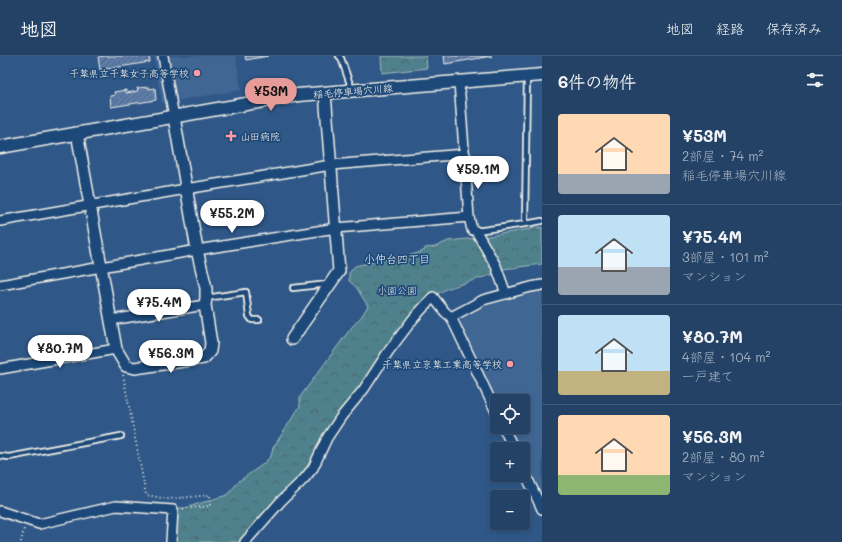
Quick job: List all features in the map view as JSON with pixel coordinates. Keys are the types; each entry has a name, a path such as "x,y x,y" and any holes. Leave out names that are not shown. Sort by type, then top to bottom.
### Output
{"main road":[{"name":"稲毛停車場穴川線","path":"0,147 298,95 542,75"}],"street":[{"path":"77,133 116,349 126,366 135,368 204,358 210,351 211,343 205,301 206,288 186,189 163,56"},
{"path":"459,82 469,217 472,230 476,231 496,266 506,294"},
{"path":"292,339 339,271 325,93"},
{"path":"0,221 331,166 465,154"},
{"path":"0,285 198,250 336,228 469,217"},
{"path":"451,317 483,300 542,285"},
{"path":"245,542 281,501 313,468 326,438 337,422 364,389 388,352 413,319 433,297 451,317 490,399"},
{"path":"111,320 205,301"},
{"path":"0,369 116,349"},
{"path":"529,482 542,509"},
{"path":"0,511 39,524 116,506 173,510 171,542"}],"lane":[{"path":"339,56 352,90"},
{"path":"525,224 527,76"},
{"path":"476,231 542,221"},
{"path":"293,288 329,284"},
{"path":"205,301 246,292 249,316 252,320 259,320"},
{"path":"0,456 9,457 121,436"}],"path":[{"path":"126,366 123,373 146,495 168,500 210,495 210,506 173,510"},
{"path":"21,542 27,520"}],"shaded area":[{"name":"千葉県立千葉女子高等学校","path":"154,56 236,56 241,90 162,103"},
{"name":"千葉県立京葉工業高等学校","path":"542,291 542,498 530,473 530,442 515,442 511,434 530,434 530,394 492,394 460,327 462,318 486,306"}],"green space":[{"path":"381,56 426,56 427,68 382,73"},
{"name":"小園公園","path":"542,227 542,264 504,269 499,273 446,289 433,297 385,357 311,468 242,542 174,542 177,508 185,508 227,495 239,481 262,465 271,456 273,448 300,406 300,397 368,306 356,287 349,281 349,273 355,266 398,256 408,256 421,252 425,250 425,248 435,247 448,241 477,238"}],"building":[{"path":"149,56 150,62 100,70 98,57"},
{"path":"245,56 268,56 246,60"},
{"path":"444,56 492,56 445,64"},
{"path":"149,87 149,89 155,88 156,100 111,107 110,96 115,95 114,92 126,90 126,93 138,91 137,88"}],"place":[{"name":"千葉県立千葉女子高等学校","path":"197,73"},
{"name":"山田病院","path":"231,136"},
{"name":"千葉県立京葉工業高等学校","path":"510,364"}],"district":[{"name":"小仲台四丁目","path":"397,258"}]}
